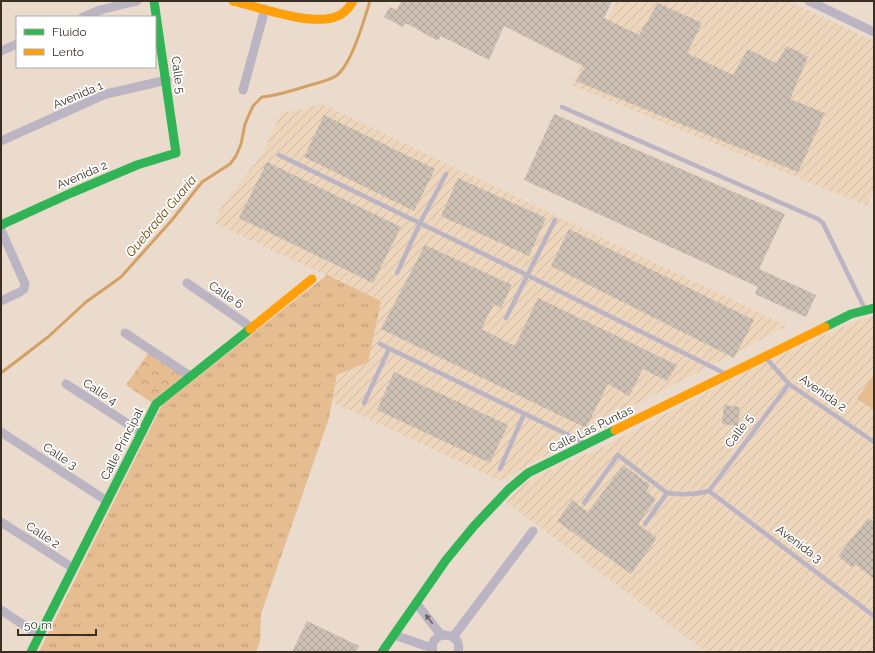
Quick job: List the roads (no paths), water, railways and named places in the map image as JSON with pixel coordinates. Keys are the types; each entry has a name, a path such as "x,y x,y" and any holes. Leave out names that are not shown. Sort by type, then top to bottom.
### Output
{"street":[{"path":"85,16 100,10 137,1"},
{"name":"Calle 5","path":"154,1 167,80 176,153"},
{"path":"233,1 312,19 333,18 346,11 353,1"},
{"path":"809,1 874,32"},
{"path":"243,90 265,9"},
{"path":"1,51 16,44"},
{"name":"Avenida 1","path":"1,141 106,94 167,80"},
{"name":"Avenida 2","path":"1,226 71,193 136,165 176,153"},
{"path":"1,230 25,284 24,289 20,292 1,301"},
{"name":"Calle Principal","path":"31,652 156,404 312,279"},
{"name":"Calle 6","path":"187,283 252,328"},
{"name":"Calle Las Puntas","path":"382,652 417,604 446,560 474,526 509,489 528,473 851,314 870,309"},
{"path":"125,333 190,376"},
{"name":"Calle 4","path":"66,384 142,433"},
{"name":"Calle 3","path":"1,432 107,501"},
{"name":"Calle 2","path":"1,522 73,568"},
{"path":"454,637 533,531"},
{"path":"417,604 441,635"},
{"path":"1,610 39,635"},
{"path":"394,635 433,650 434,640 441,635 450,635 454,637 458,645 458,652"}],"lane":[{"path":"562,107 818,219 823,223 870,309"},
{"path":"279,155 527,275 727,375"},
{"path":"397,274 420,223 446,174"},
{"path":"506,318 555,220"},
{"path":"380,344 586,444"},
{"path":"364,403 389,349"},
{"name":"Avenida 2","path":"765,356 789,384 874,442"},
{"name":"Calle 5","path":"709,491 789,384"},
{"path":"500,469 524,414"},
{"path":"584,503 618,455 667,493 694,495 709,491"},
{"name":"Avenida 3","path":"709,491 874,616"},
{"path":"645,524 667,493"}],"waterway":[{"name":"Quebrada Guaria","path":"1,373 48,337 86,302 121,277 172,220 202,182 230,164 236,156 241,144 245,124 253,106 262,97 288,92 324,81 336,76 342,70 352,52 361,30 370,1"}]}
